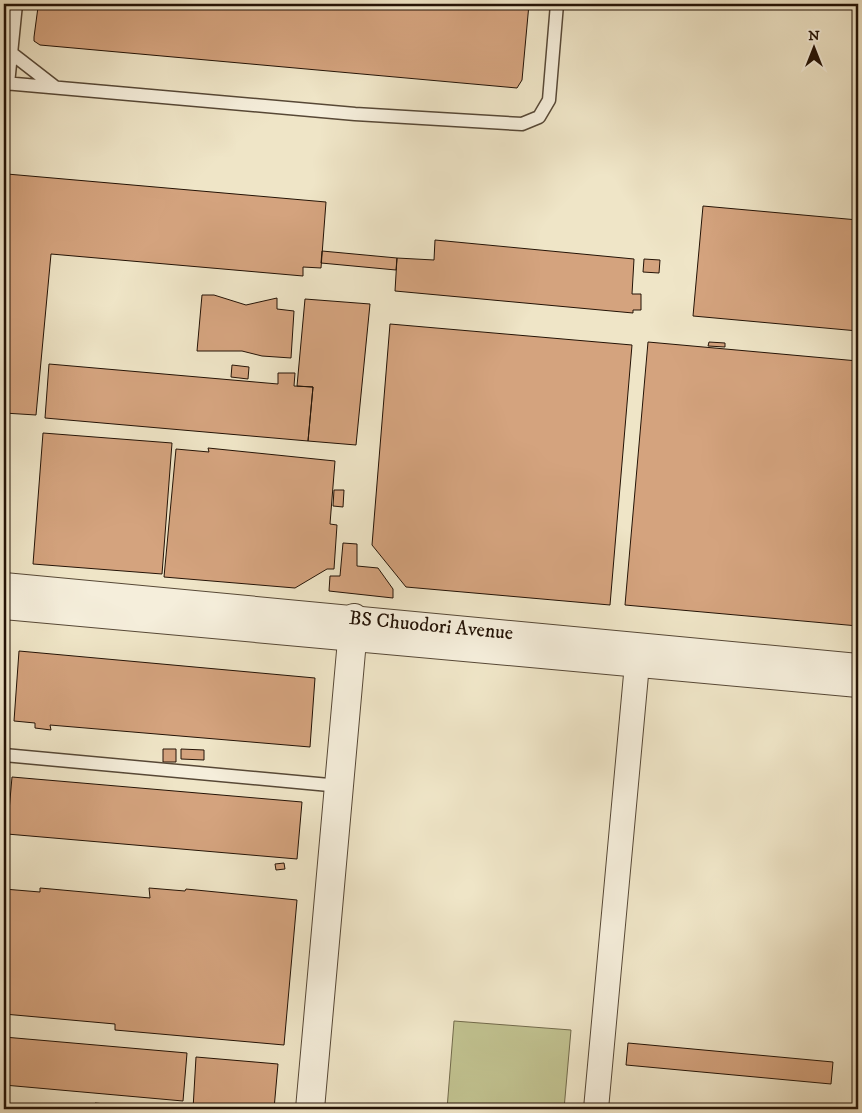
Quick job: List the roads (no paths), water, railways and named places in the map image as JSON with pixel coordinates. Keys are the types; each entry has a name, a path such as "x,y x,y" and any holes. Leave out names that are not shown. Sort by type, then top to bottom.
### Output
{"street":[{"name":"BS Chuodori Avenue","path":"4,585 637,664 858,685"},
{"name":"BS Chuodori Avenue","path":"4,607 353,628 858,666"},
{"path":"310,1109 353,628"},
{"path":"596,1109 637,664"}],"lane":[{"path":"16,4 8,50 6,83 355,114 522,124 539,117 549,100 557,4"},
{"path":"8,50 55,87"},
{"path":"4,755 340,786"}]}
